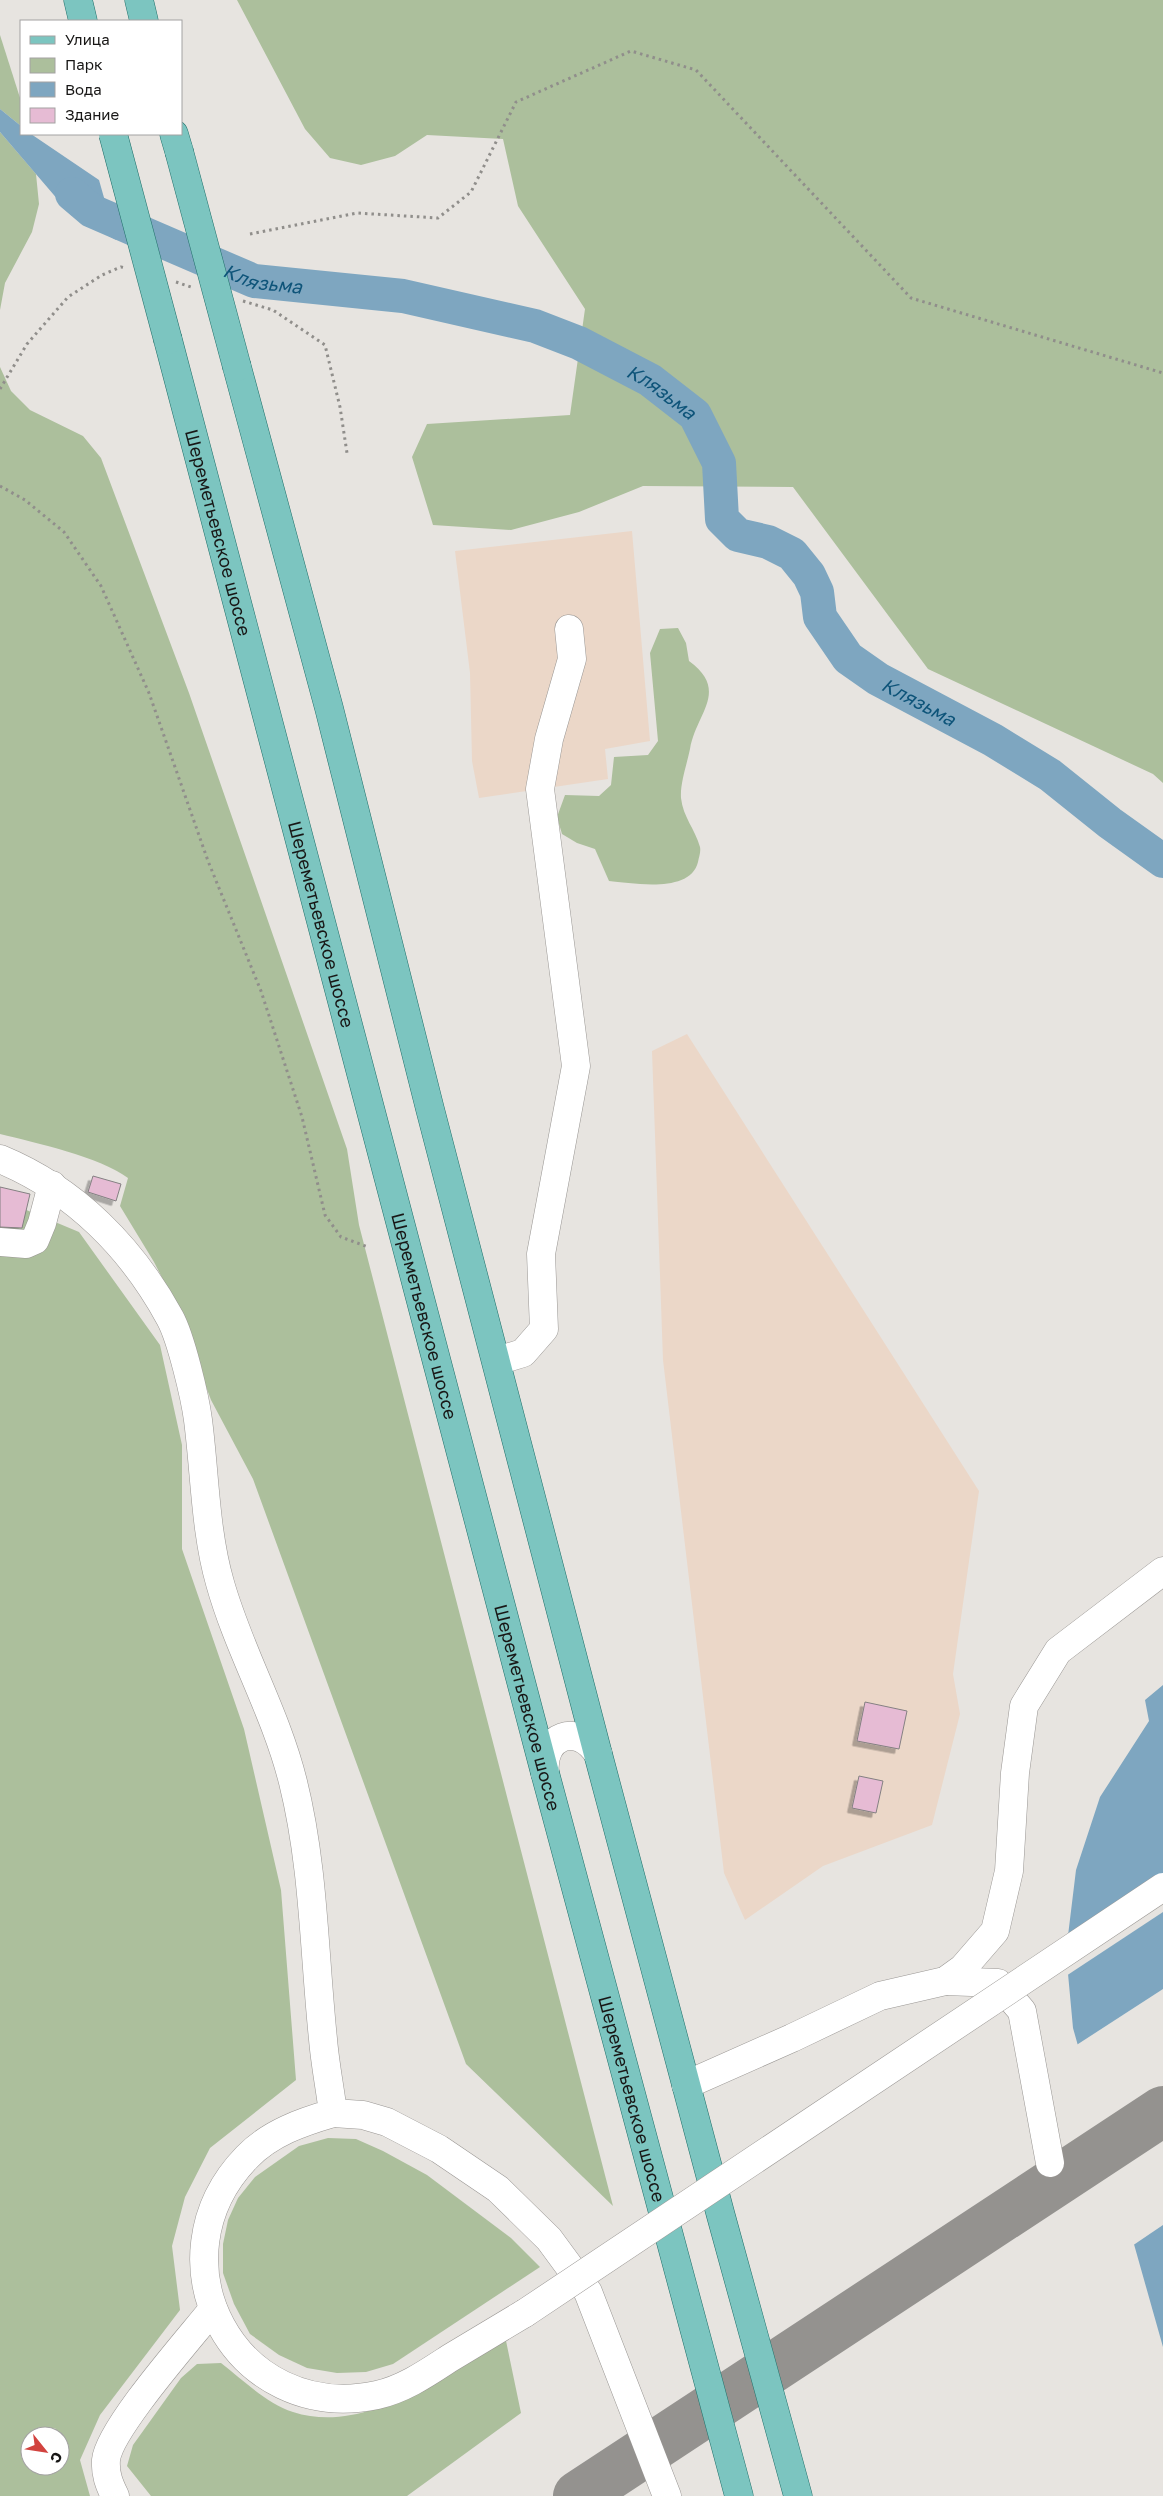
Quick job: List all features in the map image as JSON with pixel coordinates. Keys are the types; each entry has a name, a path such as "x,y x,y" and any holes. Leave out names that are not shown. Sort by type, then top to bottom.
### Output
{"main road":[{"path":"78,0 83,20"},
{"path":"139,0 144,20"},
{"name":"Шереметьевское шоссе","path":"113,135 545,1773 739,2496"},
{"path":"177,142 329,708 428,1099 598,1754 798,2496"}],"street":[{"path":"497,1361 523,1353 544,1330 541,1254 576,1066 540,789 550,739 572,659 569,629"},
{"path":"0,1159 52,1185 108,1230 132,1257 172,1320 198,1417 211,1537 219,1581 235,1629 259,1684 293,1780 306,1846 323,2040 333,2113"},
{"path":"0,1242 26,1244 35,1240 40,1229 52,1185"},
{"path":"945,1981 963,1968 995,1931 1009,1871 1015,1773 1024,1706 1058,1651 1163,1571"},
{"path":"545,1773 544,1760 548,1748 557,1740 568,1736 581,1737 592,1744 598,1754"},
{"path":"667,2496 588,2292 549,2239 498,2190 439,2149 387,2122 363,2115 333,2113 306,2121 266,2141 247,2156 232,2175 218,2198 206,2236 203,2257 205,2284 222,2332 245,2359 284,2387 314,2396 346,2399 377,2395 408,2385 525,2313 1163,1887"},
{"path":"686,2084 799,2035 880,1996 945,1981 998,1984 1022,2011 1050,2163"},
{"path":"116,2496 107,2480 106,2458 116,2432 213,2309"}],"path":[{"path":"250,234 357,213 438,218 471,192 516,102 631,51 696,70 911,298 1163,373"},
{"path":"0,486 25,500 64,532 101,586 149,693 208,861 261,991 302,1117 325,1215 341,1237 368,1247"}],"shaded area":[{"path":"632,531 650,741 605,749 608,779 479,798 472,761 470,673 455,551"},
{"path":"687,1034 979,1491 953,1674 960,1714 932,1825 823,1866 745,1920 724,1873 663,1360 652,1051"}],"green space":[{"path":"237,0 1163,0 1163,783 1153,774 928,669 793,487 643,486 579,512 511,530 433,525 412,457 427,424 570,415 585,309 518,206 503,139 427,135 395,156 361,165 330,158 305,129"},
{"path":"0,35 20,98 20,125 0,109"},
{"path":"0,132 36,174 39,204 32,232 5,283 0,310"},
{"path":"0,367 11,391 30,410 83,436 101,458 189,693 347,1149 359,1225 613,2206 466,2064 253,1479 211,1400 174,1301 154,1262 120,1206 128,1178 116,1170 85,1157 0,1134"},
{"path":"678,628 686,643 689,661 701,672 707,682 709,693 707,703 693,736 681,792 684,811 700,847 698,862 693,872 684,879 673,883 646,884 609,881 595,849 577,843 562,834 557,817 565,795 599,796 611,785 614,757 648,755 658,741 650,653 660,629"},
{"path":"0,1199 79,1232 160,1345 182,1445 182,1549 244,1729 281,1890 296,2080 210,2148 185,2197 172,2246 180,2310 100,2415 80,2460 90,2496 0,2496"},
{"path":"328,2138 356,2139 383,2151 427,2175 511,2238 540,2267 393,2364 366,2372 337,2373 307,2368 279,2355 250,2334 234,2304 223,2273 223,2244 228,2220 238,2198 255,2177 299,2146"},
{"path":"505,2336 521,2413 407,2496 151,2496 127,2466 133,2445 181,2378 197,2364 221,2363 264,2397 293,2412 321,2417 349,2415 377,2408 405,2397 432,2383"}],"water":[{"path":"0,109 20,125 20,135 32,135 99,180 116,240 71,215 0,132"},
{"path":"1163,1685 1163,2347 1073,2028 1066,1952 1076,1870 1100,1797 1149,1721 1145,1700"}],"pier":[{"path":"1163,1880 1163,1912 1066,1976 1064,1952"},
{"path":"1163,1989 1163,2225 1132,2246 1075,2046"}],"building":[{"path":"93,1176 121,1184 116,1201 88,1192"},
{"path":"0,1187 30,1194 22,1228 0,1227"},
{"path":"865,1702 907,1711 899,1749 857,1741"},
{"path":"859,1776 883,1781 876,1813 852,1808"}],"waterway":[{"name":"Клязьма","path":"72,194 92,211 254,281 403,296 535,326 579,343 650,380 695,415 719,463 722,519 738,535 768,542 792,554 809,575 817,592 820,617 848,658 878,679 993,740 1050,775 1110,823 1163,861"}],"taxiway":[{"path":"578,2496 1163,2111"}]}
